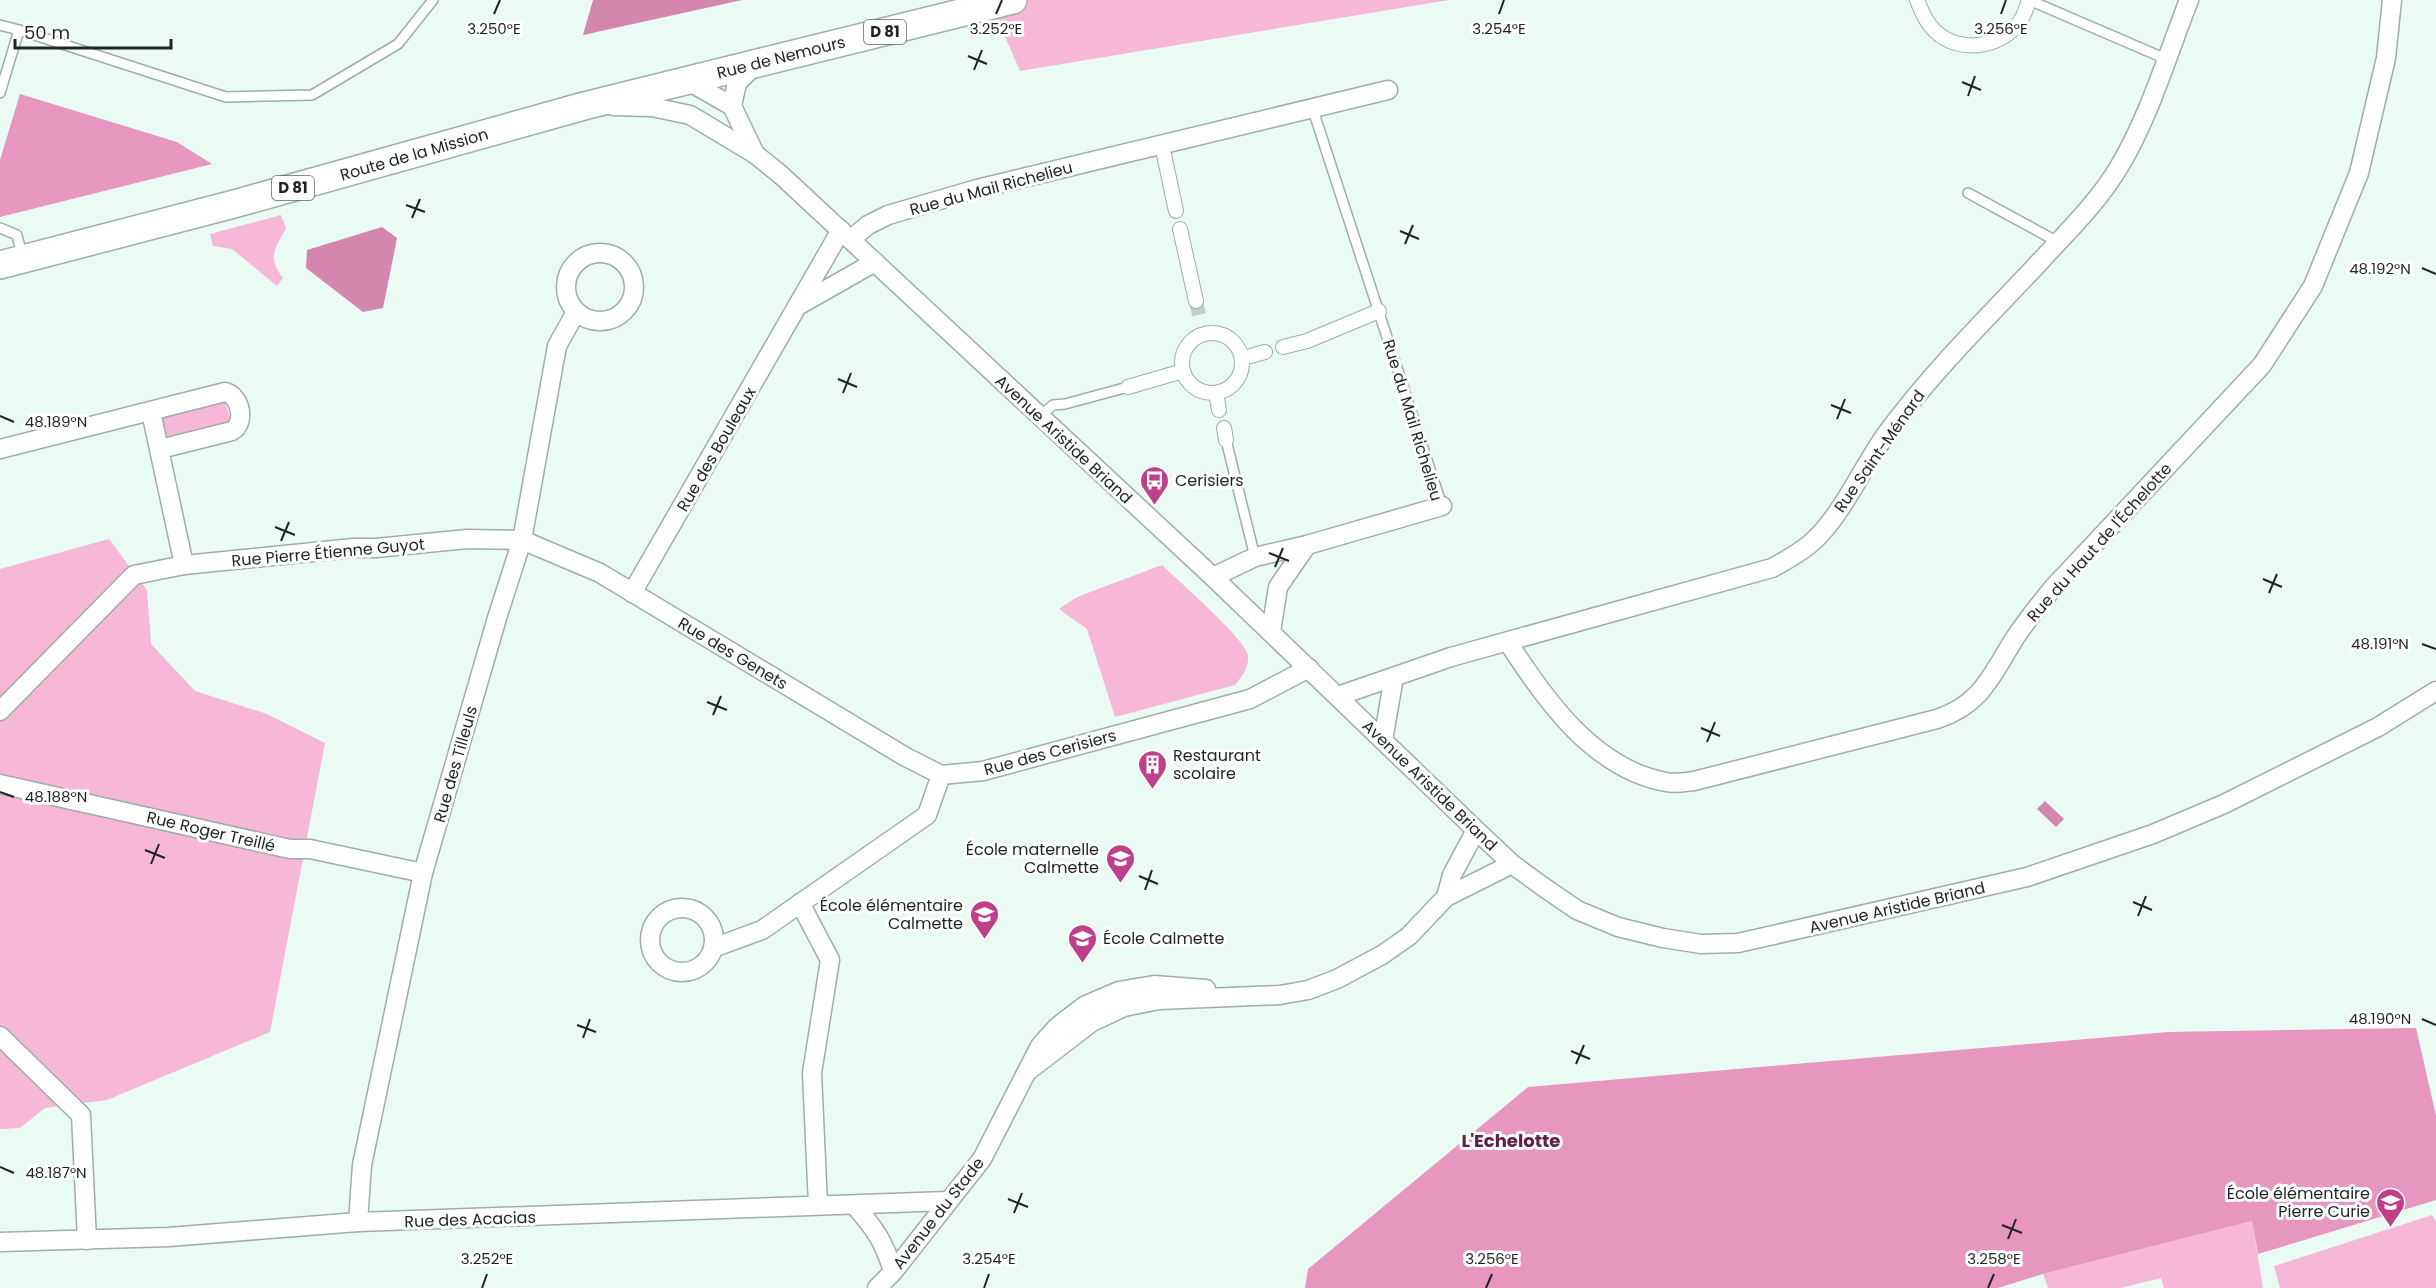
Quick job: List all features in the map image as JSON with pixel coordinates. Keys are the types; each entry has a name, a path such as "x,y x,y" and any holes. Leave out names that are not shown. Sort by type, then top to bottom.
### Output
{"main road":[{"name":"Rue de Nemours","path":"584,106 1002,1"},
{"name":"Route de la Mission","path":"11,262 234,204 584,106"}],"street":[{"path":"1917,0 1924,18 1937,33 1954,43 1973,46 1992,43 2009,33 2022,18 2029,0"},
{"name":"Rue Saint-Ménard","path":"1338,696 1451,657 1772,567 1812,543 1828,524 1887,434 1922,388 2094,202 2118,169 2139,131 2189,0"},
{"name":"Rue du Haut de l'Échelotte","path":"1508,642 1553,707 1605,755 1631,772 1669,783 1694,782 1937,719 1965,707 1994,675 2024,625 2053,588 2262,365 2313,285 2360,173 2386,58 2392,0"},
{"path":"732,106 736,83 756,64"},
{"path":"688,81 732,106 755,153"},
{"path":"688,81 690,115"},
{"name":"Rue du Mail Richelieu","path":"846,235 888,215 977,189 1388,90"},
{"name":"Avenue Aristide Briand","path":"584,106 652,107 690,115 755,153 1213,577 1512,864 1577,910 1618,927 1701,944 1738,943 2027,877 2153,834 2224,804 2378,727 2436,690"},
{"path":"1162,146 1176,211"},
{"path":"1180,229 1196,301"},
{"name":"Rue des Bouleaux","path":"632,593 799,304 846,235"},
{"path":"799,304 875,262"},
{"path":"1283,347 1307,341 1379,310"},
{"name":"Rue des Tilleuls","path":"358,1222 362,1165 423,873 522,540 557,346 576,312"},
{"path":"1200,319 1203,334"},
{"path":"1203,334 1224,334 1233,340 1243,358 1240,377 1234,385 1216,393 1207,393 1192,386 1183,371 1184,352 1195,338 1203,334"},
{"path":"1243,358 1265,352"},
{"path":"1128,387 1183,371"},
{"path":"0,449 225,392 231,394 236,401 241,420 238,427 231,431 160,449"},
{"path":"1216,393 1220,410"},
{"path":"151,412 184,565"},
{"name":"Rue du Mail Richelieu","path":"1213,577 1255,557 1308,545 1442,506"},
{"name":"Rue Pierre Étienne Guyot","path":"0,711 134,575 184,565 467,539 522,540"},
{"name":"Rue des Genets","path":"522,540 600,573 904,756 941,774"},
{"path":"1271,632 1278,587 1308,545"},
{"name":"Rue des Cerisiers","path":"941,774 982,771 1250,699 1309,669"},
{"path":"1383,740 1394,677"},
{"path":"713,948 762,930 927,815 941,774"},
{"name":"Rue Roger Treillé","path":"0,784 290,849 310,849 423,873"},
{"name":"Avenue du Stade","path":"1446,897 1452,875 1476,830"},
{"name":"Avenue du Stade","path":"878,1288 982,1159 1028,1071 1092,1022 1124,1006 1159,1000 1280,995 1308,990 1337,979 1382,955 1409,936 1446,897 1512,864"},
{"path":"800,903 830,960 812,1073 818,1205"},
{"path":"0,1036 81,1115 87,1240"},
{"name":"Rue des Acacias","path":"0,1242 169,1237 358,1222 948,1201"},
{"path":"854,1205 874,1227 888,1254 893,1272"}],"lane":[{"path":"0,25 226,97 312,95 398,44 433,0"},
{"path":"2029,0 2166,59"},
{"path":"0,93 19,30"},
{"name":"Rue du Mail Richelieu","path":"1312,107 1442,506"},
{"path":"1968,193 2058,242"},
{"path":"0,228 17,236 11,262"},
{"path":"1039,417 1053,405 1065,404 1128,387"},
{"path":"1225,434 1255,557"}],"shaded area":[{"path":"593,0 742,0 583,35"},
{"path":"989,0 1449,0 1020,71"},
{"path":"20,94 177,142 212,164 0,217 0,160"},
{"path":"281,215 286,228 274,253 275,264 283,278 277,286 232,249 213,246 210,234"},
{"path":"382,227 397,238 383,308 363,312 306,268 307,250"},
{"path":"225,401 231,421 166,438 161,417"},
{"path":"109,539 147,590 151,644 195,691 267,714 325,743 270,1032 107,1100 45,1108 20,1128 0,1129 0,569"},
{"path":"1162,565 1236,637 1245,648 1248,656 1247,664 1235,685 1115,717 1087,629 1059,609 1077,597"},
{"path":"2045,801 2064,819 2056,827 2037,809"},
{"path":"2416,1028 2436,1116 2436,1200 2258,1254 2252,1221 2043,1274 1998,1288 1305,1288 1308,1269 1528,1087 2168,1032"},
{"name":"École élémentaire Pierre Curie","path":"2432,1215 2436,1222 2436,1288 2280,1288 2274,1266"},
{"path":"2252,1221 2263,1288 2164,1288 2161,1278 2121,1288 2048,1288 2043,1274"}],"tunnel":[{"path":"1196,301 1200,319"}],"place":[{"name":"Cerisiers","path":"1154,506"},
{"name":"Restaurant scolaire","path":"1152,790"},
{"name":"École maternelle Calmette","path":"1120,884"},
{"name":"École élémentaire Calmette","path":"984,940"},
{"name":"École Calmette","path":"1082,964"},
{"name":"École élémentaire Pierre Curie","path":"2391,1228"}],"district":[{"name":"L'Echelotte","path":"1511,1141"}]}
